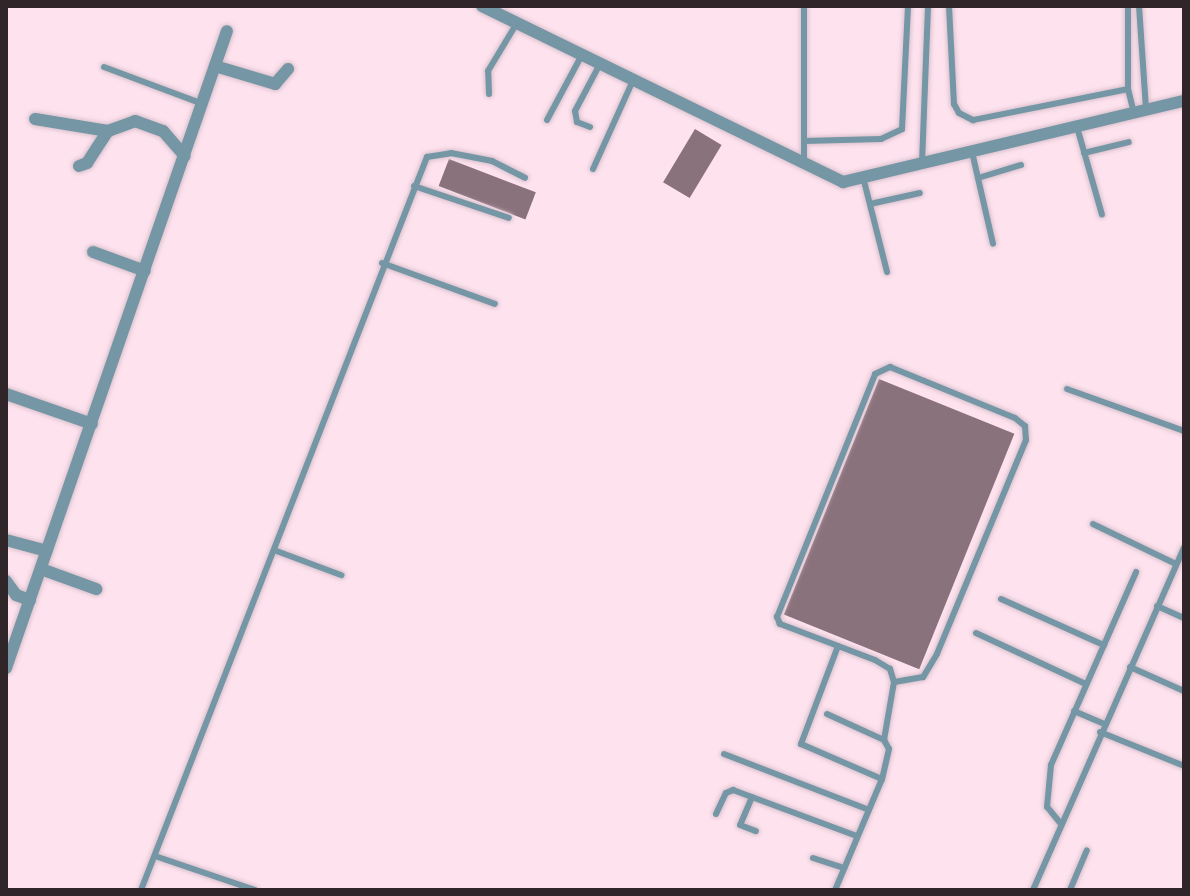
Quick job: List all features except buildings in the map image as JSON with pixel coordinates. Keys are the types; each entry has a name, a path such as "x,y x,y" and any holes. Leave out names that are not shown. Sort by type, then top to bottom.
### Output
{"street":[{"path":"482,6 583,51 843,182 1184,101"},
{"path":"6,668 227,31"},
{"path":"215,66 275,84 288,69"},
{"path":"35,119 108,131"},
{"path":"79,166 87,163 108,131 124,122 148,125 163,131 185,156"},
{"path":"93,252 145,271"},
{"path":"6,394 92,424"},
{"path":"6,540 47,551"},
{"path":"41,569 96,589"},
{"path":"6,581 16,595 30,600"}],"lane":[{"path":"804,6 804,165"},
{"path":"804,141 881,139 902,129 908,6"},
{"path":"922,163 928,6"},
{"path":"949,6 949,71 959,113 989,119 1128,89"},
{"path":"1128,6 1128,89 1140,112"},
{"path":"1139,6 1140,112"},
{"path":"489,94 488,71 517,23"},
{"path":"547,120 583,51"},
{"path":"590,127 577,122 575,111 602,61"},
{"path":"104,67 203,104"},
{"path":"593,169 634,78"},
{"path":"1077,127 1102,215"},
{"path":"1084,153 1129,142"},
{"path":"972,152 993,244"},
{"path":"141,890 382,263 427,157 451,153 492,161 525,178"},
{"path":"978,178 1021,165"},
{"path":"863,177 887,272"},
{"path":"414,186 509,218"},
{"path":"870,204 920,193"},
{"path":"382,263 495,304"},
{"path":"884,740 894,682 890,669 780,624 777,617 875,374 890,367 1015,418 1025,426 1026,440 937,654 923,677 894,682"},
{"path":"1067,389 1184,431"},
{"path":"1093,524 1176,564"},
{"path":"274,550 341,575"},
{"path":"1033,890 1100,732 1183,551"},
{"path":"1061,824 1047,807 1051,765 1136,572"},
{"path":"1001,599 1104,645"},
{"path":"1157,606 1184,618"},
{"path":"976,633 1086,684"},
{"path":"838,646 801,744 882,779"},
{"path":"1130,667 1184,691"},
{"path":"1074,711 1104,724"},
{"path":"827,714 884,740 889,749 882,779 835,890"},
{"path":"1100,732 1184,766"},
{"path":"724,754 869,810"},
{"path":"716,814 726,793 733,790 857,836"},
{"path":"752,797 740,825 756,831"},
{"path":"1070,890 1087,850"},
{"path":"155,856 255,890"},
{"path":"813,858 844,868"}]}
